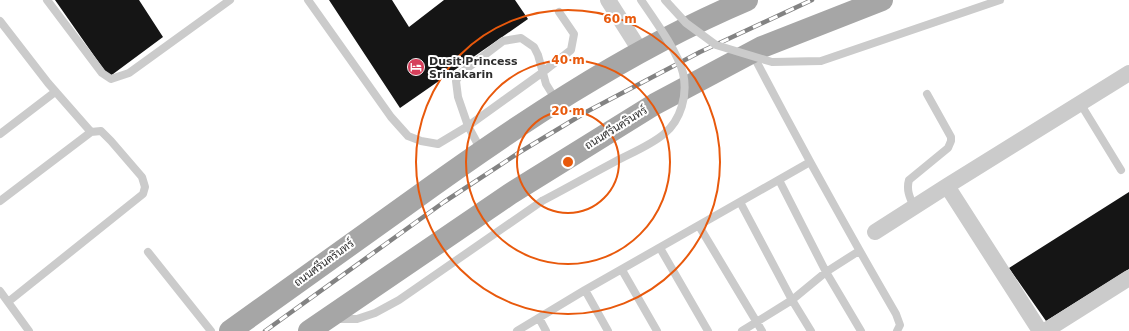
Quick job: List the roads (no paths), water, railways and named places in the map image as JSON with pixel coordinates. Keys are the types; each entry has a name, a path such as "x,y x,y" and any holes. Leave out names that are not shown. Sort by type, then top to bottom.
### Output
{"main road":[{"name":"ถนนศรีนครินทร์","path":"230,331 481,151 556,101 628,58 724,10 748,0"},
{"name":"ถนนศรีนครินทร์","path":"309,331 510,194 655,104 762,47 882,0"}],"street":[{"path":"608,0 641,52"},
{"path":"875,232 1129,73"},
{"path":"947,186 1040,331"},
{"path":"1045,331 1129,278"}],"lane":[{"path":"48,0 102,73 111,79 129,73 230,0"},
{"path":"308,0 391,117 408,136 421,141 438,144 468,126 571,50 574,34 560,12"},
{"path":"327,318 357,319 375,313 399,300 542,201 648,145 665,134 678,117 682,106 684,97 683,74 677,57 641,0"},
{"path":"665,0 686,23 716,44 772,62 821,61 1000,0"},
{"path":"0,21 55,92 91,132"},
{"path":"481,151 468,126 458,97 456,81 461,73 503,41 521,38 534,47 538,55 546,84 556,101"},
{"path":"752,52 810,162 896,314 900,325 897,331"},
{"path":"0,134 55,92"},
{"path":"914,207 908,193 907,186 909,180 948,148 951,141 951,137 927,94"},
{"path":"1080,103 1121,170"},
{"path":"0,201 91,132 101,132 111,141 142,177 145,187 143,194 8,302"},
{"path":"517,331 810,162"},
{"path":"779,180 826,272 861,331"},
{"path":"740,202 792,300 811,331"},
{"path":"699,226 762,331"},
{"path":"660,248 708,331"},
{"path":"742,331 792,300 826,272 859,251"},
{"path":"148,252 211,331"},
{"path":"622,270 657,331"},
{"path":"586,290 608,331"},
{"path":"0,291 29,331"},
{"path":"539,318 546,331"}],"railway":[{"path":"265,331 444,202 520,152 588,111 700,52 812,0"}],"place":[{"name":"Dusit Princess Srinakarin","path":"416,67"}]}
